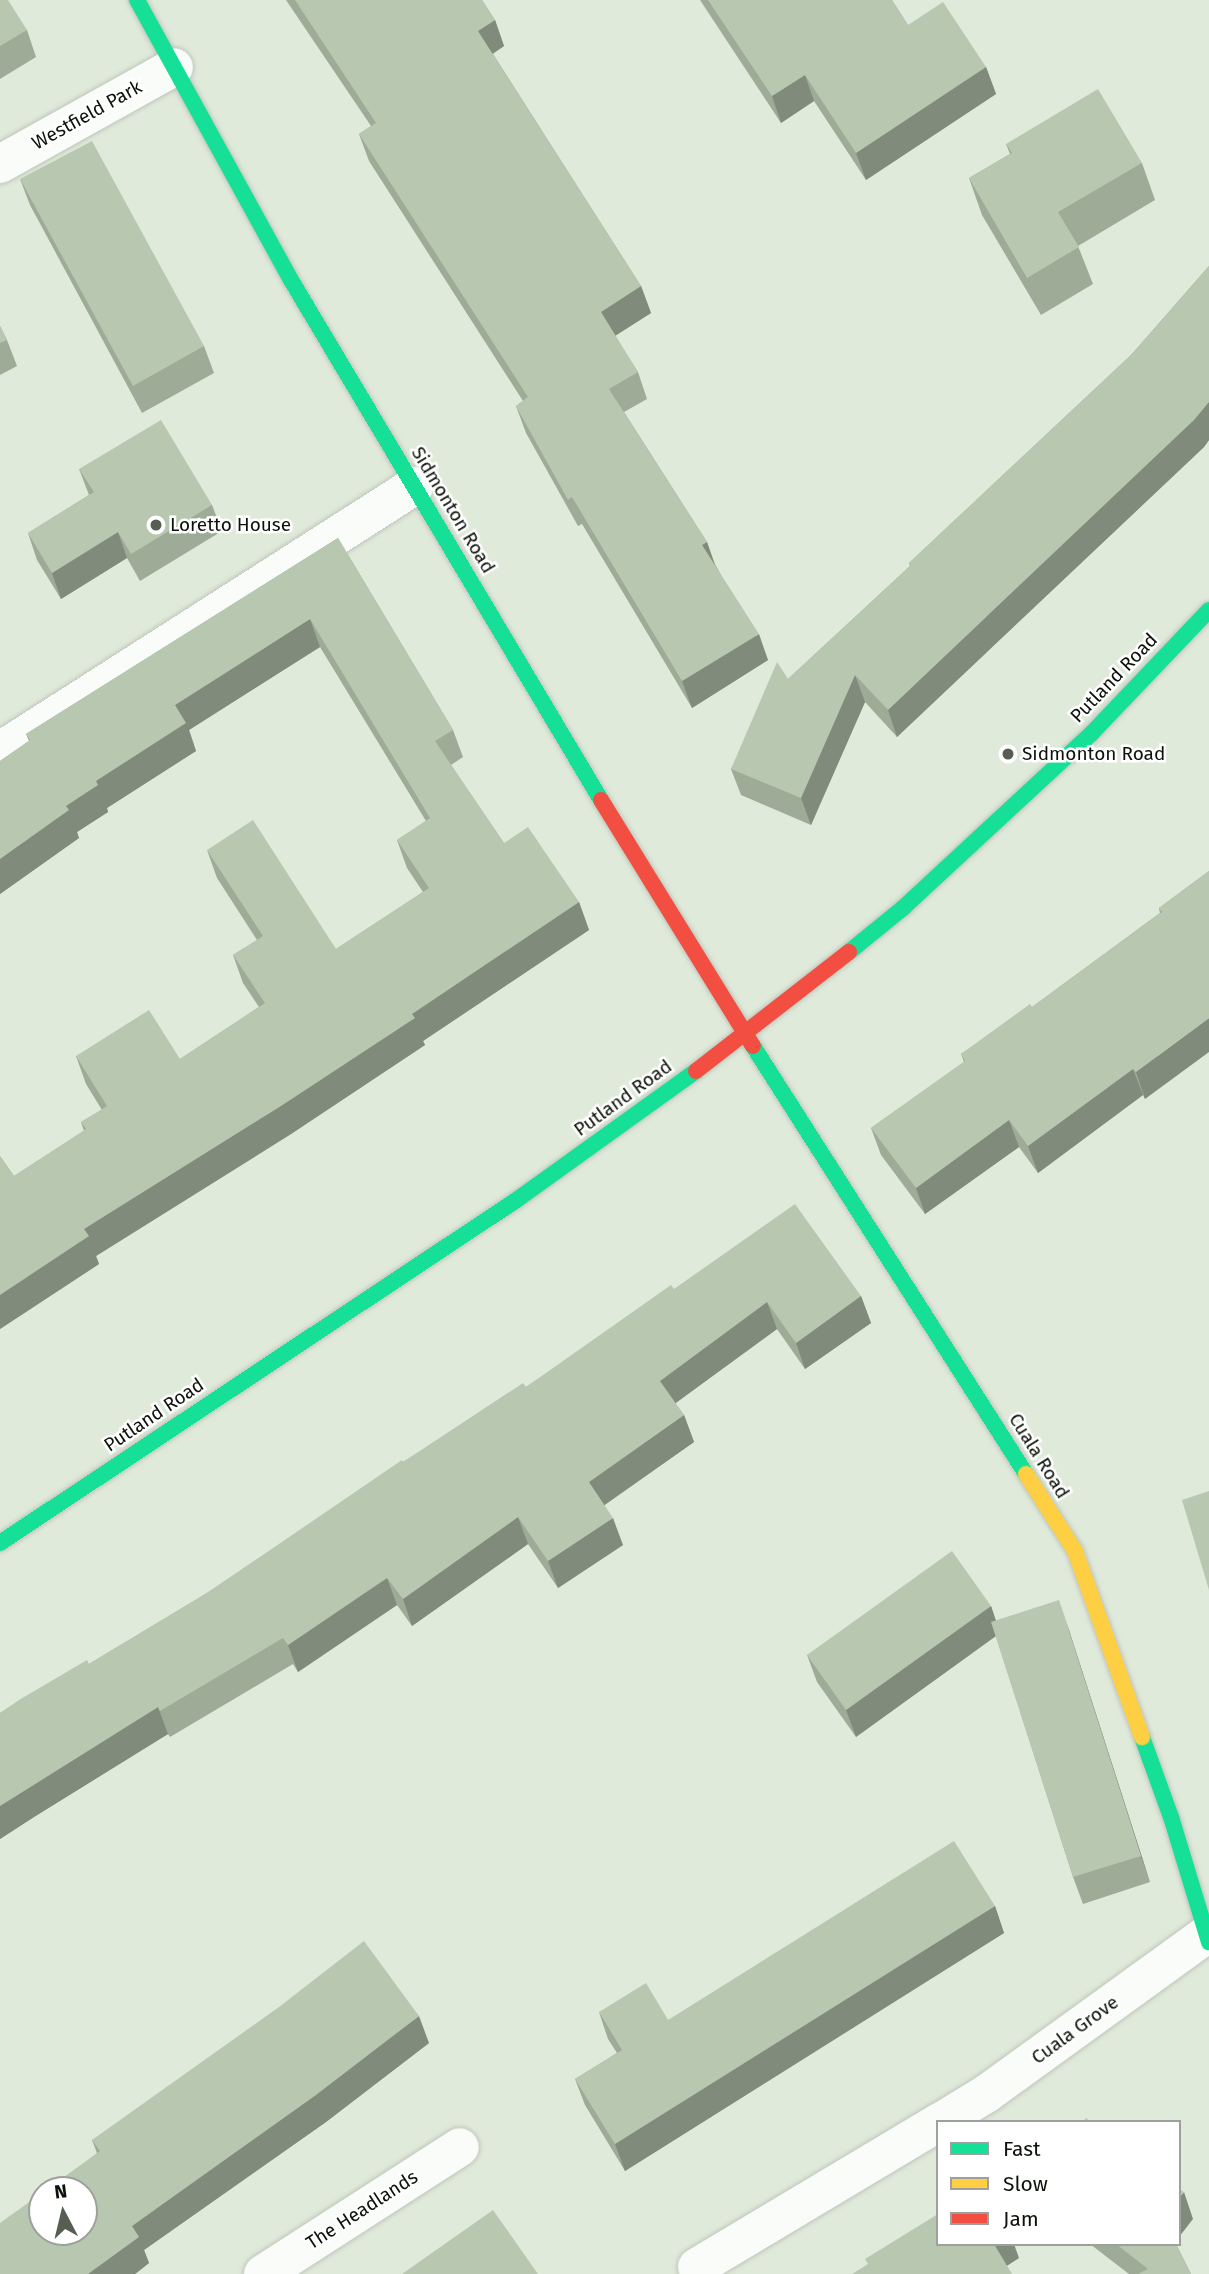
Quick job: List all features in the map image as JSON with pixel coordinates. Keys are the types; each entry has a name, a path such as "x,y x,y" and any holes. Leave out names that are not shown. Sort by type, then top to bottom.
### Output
{"street":[{"name":"Sidmonton Road","path":"137,0 291,280 673,920 746,1035"},
{"name":"Westfield Park","path":"0,164 174,67"},
{"path":"0,751 414,486"},
{"name":"Putland Road","path":"0,1543 515,1201 746,1035 913,899 1091,734 1209,610"},
{"name":"Cuala Road","path":"746,1035 1074,1551 1171,1817 1208,1936"},
{"name":"Cuala Grove","path":"942,2120 986,2094 1208,1936"},
{"name":"Cuala Grove","path":"697,2267 936,2124"},
{"name":"The Headlands","path":"263,2274 460,2147"}],"building":[{"path":"0,0 8,0 27,30 0,46"},
{"path":"295,0 482,0 495,20 478,31 641,286 601,312 638,372 609,389 707,542 702,545 759,634 682,681 572,497 568,500 516,406 528,397 359,134 376,123"},
{"path":"708,0 892,0 908,25 943,2 986,67 856,153 805,75 772,96"},
{"path":"1098,89 1142,163 1058,212 1079,247 1027,278 969,178 1012,153 1006,144"},
{"path":"92,141 204,346 133,386 20,179"},
{"path":"1209,266 1209,402 1194,420 888,710 855,675 801,798 731,769 777,662 788,679 1131,355"},
{"path":"0,326 7,340 0,343"},
{"name":"Loretto House","path":"161,420 212,505 131,554 118,532 52,573 28,533 94,492 79,469"},
{"path":"338,538 453,730 435,741 504,843 528,827 579,902 412,1014 415,1018 281,1106 84,1229 89,1236 0,1295 0,1156 14,1176 86,1129 81,1122 107,1106 76,1056 149,1010 180,1059 265,1003 233,955 263,936 207,850 253,820 336,949 429,888 397,840 430,818 310,619 175,705 186,723 96,781 98,785 66,806 69,810 0,859 0,761 30,740 26,734"},
{"path":"1209,871 1209,1018 1136,1072 1133,1069 1028,1146 1009,1120 916,1188 871,1128 965,1061 961,1054 1030,1004 1032,1007 1162,912 1159,908"},
{"path":"795,1204 861,1296 796,1343 767,1302 660,1381 684,1415 589,1482 613,1518 548,1561 518,1517 403,1599 387,1578 288,1645 283,1638 160,1711 158,1707 0,1806 0,1713 87,1660 89,1664 207,1593 402,1460 403,1462 523,1383 526,1387 671,1285 674,1289"},
{"path":"1209,1491 1209,1590 1182,1500"},
{"path":"952,1551 991,1606 846,1710 807,1655"},
{"path":"1059,1600 1141,1856 1073,1877 991,1622"},
{"path":"954,1841 995,1906 615,2144 575,2079 622,2050 599,2012 646,1983 668,2020"},
{"path":"364,1941 419,2016 316,2095 132,2226 139,2237 88,2274 0,2274 0,2223 28,2203 28,2246 98,2246 98,2176 65,2176 100,2151 92,2140 279,2007"},
{"path":"493,2210 538,2274 402,2274"},
{"path":"936,2215 936,2246 995,2246 1012,2274 852,2274 868,2264 865,2259"},
{"path":"1119,2246 1177,2246 1191,2274 1138,2274 1148,2269"}],"traffic: fast":[{"path":"137,0 291,280 601,800"},
{"path":"849,952 903,908 1091,734 1209,610"},
{"path":"753,1046 1026,1474"},
{"path":"0,1543 515,1201 696,1071"},
{"path":"1142,1737 1171,1817 1209,1942"}],"traffic: slow":[{"path":"1026,1474 1075,1551 1142,1737"}],"traffic: jam":[{"path":"601,800 753,1046"},
{"path":"696,1071 849,952"}],"place":[{"name":"Loretto House","path":"156,525"},
{"name":"Sidmonton Road","path":"1008,754"}]}
